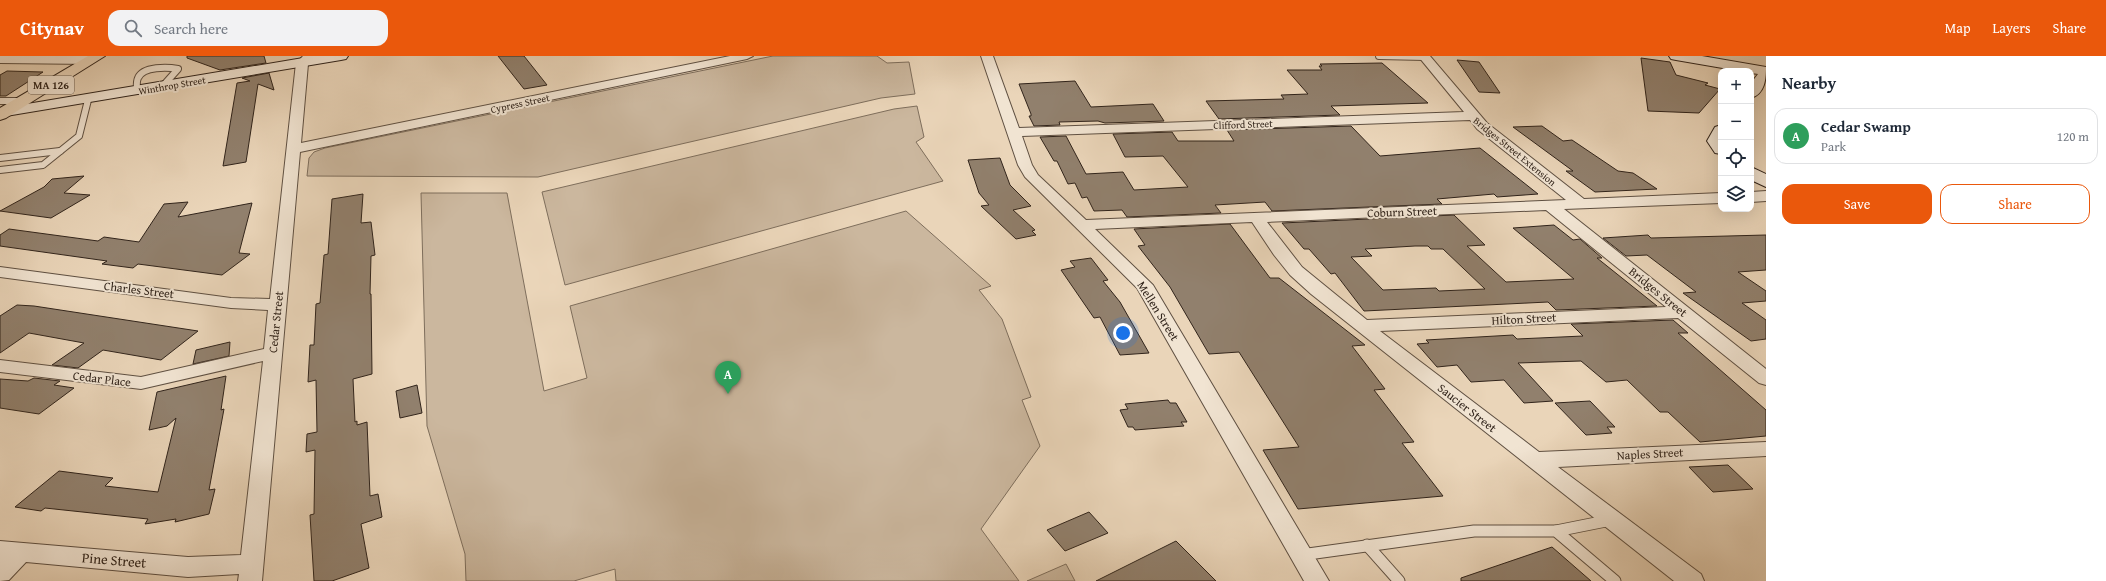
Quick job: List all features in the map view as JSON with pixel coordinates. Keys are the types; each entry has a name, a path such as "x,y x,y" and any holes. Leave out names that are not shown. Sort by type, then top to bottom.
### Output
{"main road":[{"name":"MA 126","path":"1,110 23,101 94,58"}],"street":[{"name":"Winthrop Street","path":"1,110 88,100 306,59 341,56"},
{"name":"Cypress Street","path":"293,149 747,56"},
{"name":"Mellen Street","path":"987,56 1025,165 1032,177 1130,270 1151,297 1300,555 1317,581"},
{"name":"Bridges Street Extension","path":"1425,56 1472,116 1494,136 1581,204"},
{"path":"1676,56 1766,72 1754,89"},
{"path":"0,59 94,58"},
{"name":"Cedar Street","path":"251,572 293,149 306,59"},
{"name":"Clifford Street","path":"1014,132 1472,116"},
{"path":"1754,174 1766,182"},
{"path":"1754,196 1766,196"},
{"name":"Coburn Street","path":"1082,225 1718,198"},
{"name":"Bridges Street","path":"1549,205 1766,379"},
{"name":"Saucier Street","path":"1258,218 1280,252 1296,271 1317,290 1692,581"},
{"name":"Charles Street","path":"0,272 231,303 278,305"},
{"name":"Hilton Street","path":"1364,326 1684,312"},
{"name":"Cedar Place","path":"0,366 142,383 273,353"},
{"name":"Naples Street","path":"1535,460 1766,449"},
{"path":"0,573 10,551"},
{"name":"Pine Street","path":"10,551 251,572"}],"lane":[{"path":"1379,56 1425,56"},
{"path":"137,91 138,76 141,73 163,68 178,69 162,87"},
{"path":"0,170 43,164 79,136 88,100"},
{"path":"0,158 60,151"},
{"path":"1300,555 1474,530 1556,530 1612,520"},
{"path":"1556,530 1615,581"},
{"path":"1367,546 1399,581"}],"shaded area":[{"path":"773,56 877,56 887,63 909,62 915,94 881,98 538,177 307,176 309,158 314,152 325,148"},
{"path":"917,106 924,137 916,142 943,181 565,285 542,192 894,109"},
{"path":"421,193 507,193 544,391 587,378 570,306 906,211 991,286 979,290 1002,319 1031,397 1022,400 1040,446 981,529 1019,581 616,581 615,569 574,581 466,581 465,554 427,426"},
{"path":"1066,564 1075,581 1027,581"}],"building":[{"path":"187,56 264,56 266,63 220,70 187,58"},
{"path":"498,56 524,56 547,85 524,89"},
{"path":"1641,58 1670,62 1676,75 1708,83 1705,85 1718,88 1718,91 1699,113 1648,111"},
{"path":"1457,60 1479,62 1500,93 1479,92"},
{"path":"1382,63 1428,103 1331,106 1340,115 1219,119 1206,101 1284,99 1281,95 1308,94 1287,70 1322,70 1319,66 1322,66 1320,64"},
{"path":"7,71 43,72 6,96 0,96 0,75"},
{"path":"269,73 274,90 258,84 246,162 223,166 237,83 250,81 242,78"},
{"path":"1075,81 1091,107 1153,104 1164,121 1105,123 1098,121 1059,122 1060,125 1034,126 1029,116 1031,116 1031,114 1019,84"},
{"path":"1351,126 1380,156 1480,148 1538,194 1497,197 1494,194 1437,199 1442,204 1272,211 1265,202 1215,205 1221,213 1127,217 1122,210 1094,211 1087,197 1082,198 1075,183 1068,184 1057,161 1054,161 1040,137 1066,136 1086,174 1123,172 1134,190 1188,187 1163,156 1125,157 1113,134 1172,132 1178,141 1234,141 1227,130"},
{"path":"1542,126 1563,141 1572,140 1618,171 1633,173 1657,189 1595,192 1566,171 1573,171 1513,127"},
{"path":"1000,158 1010,185 1031,206 1013,210 1035,230 1032,231 1036,235 1016,239 981,206 989,205 979,193 968,160"},
{"path":"84,176 64,193 90,195 51,218 0,211 44,187 52,179"},
{"path":"363,194 361,223 371,222 375,255 371,256 370,294 372,374 353,379 355,422 357,421 357,425 367,422 370,496 378,494 382,517 361,524 369,568 332,581 314,581 310,515 314,514 315,450 306,452 307,434 317,432 316,380 308,382 310,345 314,345 316,304 320,303 324,255 328,254 332,199"},
{"path":"188,202 178,217 252,203 239,253 250,254 222,275 138,264 133,268 102,264 107,261 0,246 0,235 9,229 98,241 104,237 139,242 164,204"},
{"path":"1454,215 1485,245 1467,246 1506,282 1574,279 1513,228 1554,225 1573,240 1580,239 1602,258 1597,258 1657,306 1556,310 1548,302 1364,311 1335,273 1331,274 1309,249 1304,249 1282,223","holes":["1428,246 1431,249 1443,249 1485,289 1439,291 1436,288 1383,290 1351,257 1372,256 1365,249"]},
{"path":"1230,224 1270,278 1279,278 1365,345 1352,346 1385,389 1374,390 1414,442 1402,443 1443,496 1298,509 1263,450 1299,447 1239,352 1209,354 1170,287 1138,246 1145,245 1134,229"},
{"path":"1648,235 1651,238 1766,235 1766,270 1738,272 1766,291 1766,301 1742,303 1766,320 1766,339 1751,341 1683,293 1696,292 1647,255 1626,256 1603,238"},
{"path":"1091,258 1108,280 1103,281 1120,302 1149,353 1120,355 1100,317 1094,318 1061,270 1075,267 1070,261"},
{"path":"17,305 34,306 198,331 161,360 103,350 78,368 52,365 84,343 29,333 0,353 0,316"},
{"path":"1673,320 1688,333 1678,333 1766,410 1766,436 1700,442 1668,412 1660,412 1627,380 1606,382 1581,361 1518,363 1553,401 1524,403 1504,380 1471,382 1457,365 1437,367 1417,344 1429,343 1426,340 1513,335 1517,339 1583,336 1571,324"},
{"path":"230,342 229,356 193,364 196,350"},
{"path":"226,376 221,410 224,409 209,490 215,489 209,514 175,522 176,519 145,524 148,519 45,508 41,511 15,507 59,471 113,478 105,486 158,492 176,418 167,426 149,430 157,392"},
{"path":"34,378 60,381 54,385 74,388 39,414 0,408 0,379 28,381"},
{"path":"417,385 422,413 400,418 396,391"},
{"path":"1168,400 1170,403 1176,403 1187,422 1181,422 1184,426 1135,430 1133,427 1128,427 1120,410 1128,409 1125,404"},
{"path":"1590,401 1615,427 1607,427 1612,433 1586,435 1555,403"},
{"path":"1728,465 1753,489 1713,492 1689,467"},
{"path":"1089,512 1108,533 1065,551 1047,530"},
{"path":"1176,541 1216,581 1096,581"},
{"path":"1552,547 1591,581 1461,581 1461,578"}],"place":[{"name":"Cedar Swamp","path":"728,394"}]}
